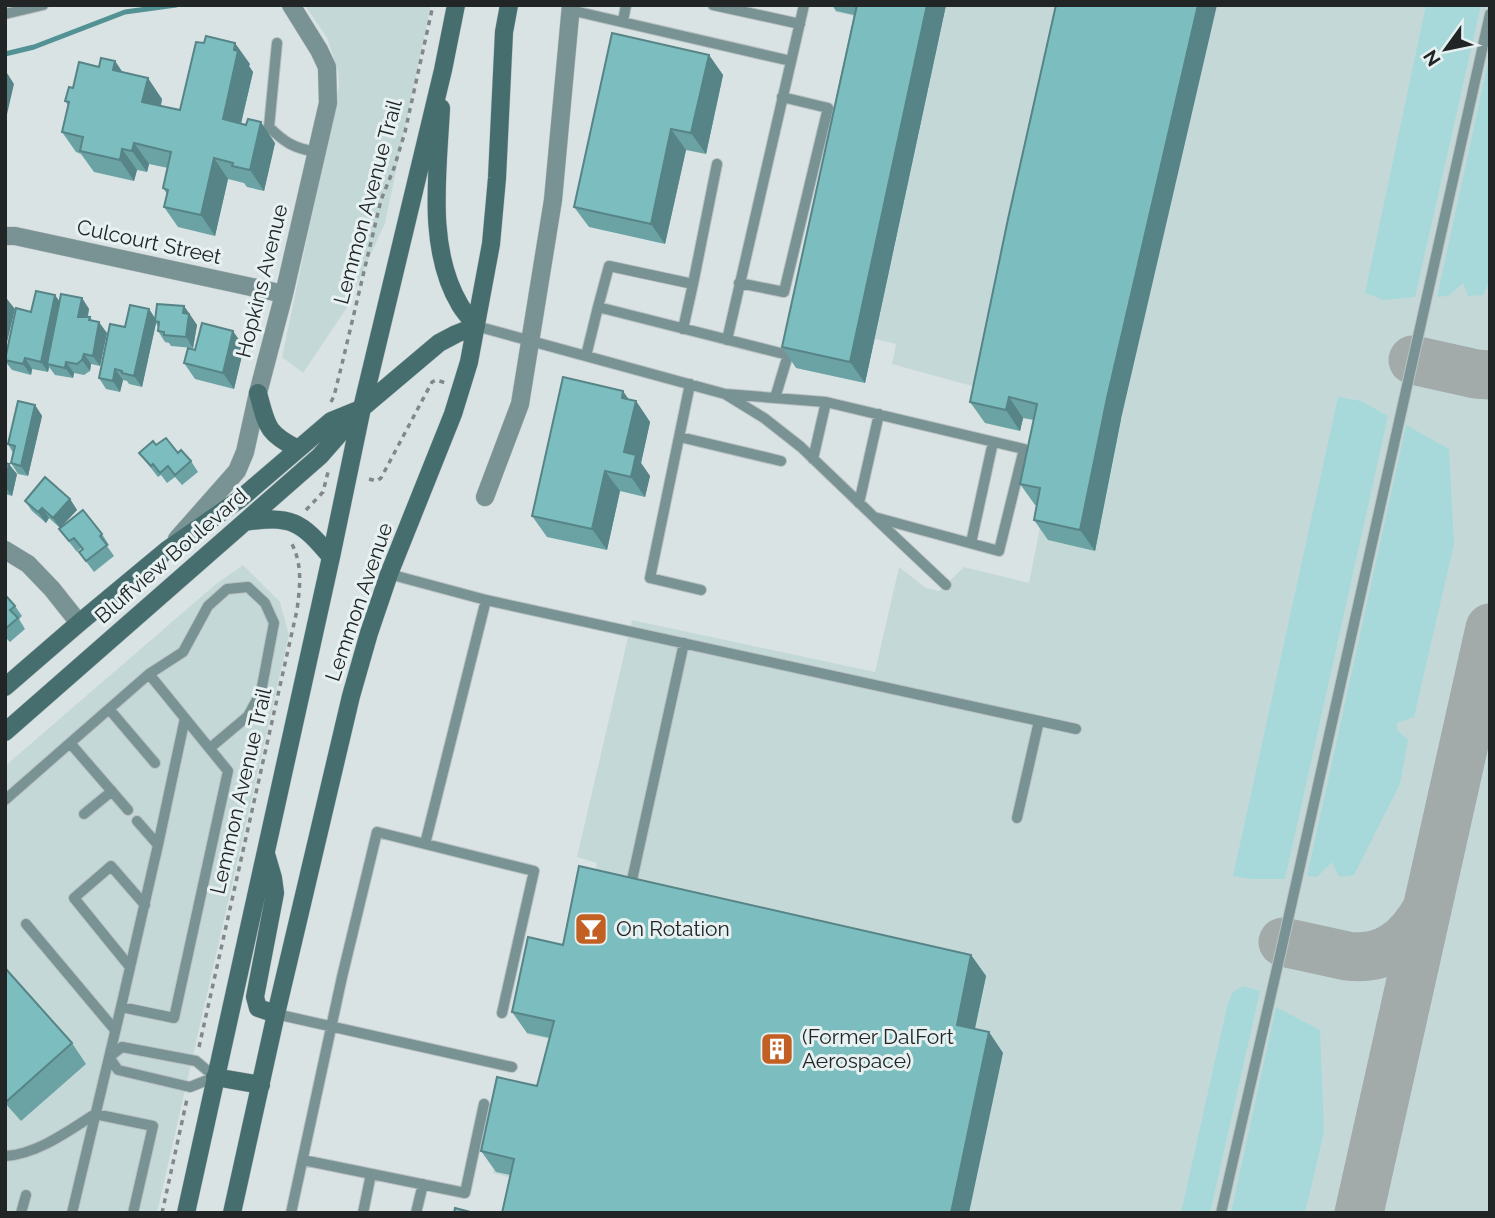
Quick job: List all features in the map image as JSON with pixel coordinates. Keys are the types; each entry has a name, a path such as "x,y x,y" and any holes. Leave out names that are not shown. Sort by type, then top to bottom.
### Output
{"main road":[{"name":"Lemmon Avenue","path":"186,1213 362,408 443,70 456,5"},
{"name":"Lemmon Avenue","path":"232,1213 351,696 389,574 453,414 468,362 491,244 504,32 509,5"},
{"path":"443,70 436,226 445,272 459,304 476,326"},
{"name":"Bluffview Boulevard","path":"5,732 329,448 362,408 439,343 476,326"},
{"path":"258,393 272,433 298,449"},
{"name":"Bluffview Boulevard","path":"5,687 167,550 240,499 331,421 362,408"},
{"path":"245,522 282,519 297,524 314,537 331,557"},
{"path":"79,622 101,647"},
{"path":"265,851 275,893 256,997 258,1008 276,1014"},
{"path":"215,1077 261,1085"}],"street":[{"name":"Hopkins Avenue","path":"167,550 237,471 245,452 328,103 327,67 291,5"},
{"path":"485,497 520,404 553,200 571,8"},
{"name":"Culcourt Street","path":"5,236 284,295"},
{"path":"5,550 28,564 79,622"}],"lane":[{"path":"5,14 43,5"},
{"path":"623,22 626,5"},
{"path":"713,5 800,24"},
{"path":"727,340 804,5"},
{"path":"571,8 791,61"},
{"path":"1221,1213 1490,14"},
{"path":"278,43 269,127 281,139 299,149 316,152"},
{"path":"740,283 785,292 828,108 782,97"},
{"path":"683,329 717,164"},
{"path":"586,356 610,266 692,284"},
{"path":"598,307 788,355 775,398"},
{"path":"476,326 725,394 826,402 1024,449 999,551 874,517"},
{"path":"690,384 650,578 701,590"},
{"path":"725,394 764,418 813,459 946,585"},
{"path":"813,459 826,402"},
{"path":"859,503 879,414"},
{"path":"680,437 781,461"},
{"path":"971,543 993,442"},
{"path":"389,574 486,600 1076,729"},
{"path":"5,800 149,674 183,652 208,606 228,589 248,587 265,603 274,622 261,692 248,716 210,748"},
{"path":"425,844 486,600"},
{"path":"632,880 684,643"},
{"path":"121,1007 174,1018 228,771 149,674"},
{"path":"109,709 155,763"},
{"path":"72,1213 131,967 185,718"},
{"path":"1017,818 1039,721"},
{"path":"70,743 128,810"},
{"path":"84,814 112,791"},
{"path":"137,821 158,845"},
{"path":"291,1213 331,1026 377,832 534,871 502,1013"},
{"path":"131,967 74,898 111,866 145,905"},
{"path":"26,924 116,1030"},
{"path":"276,1014 512,1067"},
{"path":"121,1047 134,1049 196,1061 215,1077 190,1087 118,1070 109,1057 121,1047"},
{"path":"303,1160 465,1193 484,1104"},
{"path":"5,1156 15,1156 57,1139 95,1114 153,1126 133,1213"},
{"path":"363,1213 371,1174"},
{"path":"416,1213 423,1184"},
{"path":"21,1213 26,1195"}],"path":[{"name":"Lemmon Avenue Trail","path":"332,407 330,403 342,364 377,213 405,132 433,5"},
{"path":"369,479 377,481 381,478 432,382 436,380 446,383"},
{"path":"305,512 323,492 329,465"},
{"name":"Lemmon Avenue Trail","path":"198,1052 297,610 301,580 299,561 289,539"},
{"path":"162,1213 186,1104"}],"shaded area":[{"path":"305,5 431,5 385,223 346,309 303,373 282,357 339,87 338,71 327,38"},
{"path":"836,5 1490,5 1490,1213 520,1213 526,1182 493,1173 511,1095 550,1104 565,1043 526,1034 542,956 576,963 597,863 577,857 632,620 875,672 899,567 926,588 939,591 964,567 1029,583 1044,507 1051,424 1024,418 1020,431 985,423 990,391 892,364 896,344 875,339 865,383 796,368 872,20 835,12"},
{"path":"1426,5 1481,5 1415,297 1384,300 1365,293"},
{"path":"1490,53 1490,281 1483,295 1468,296 1463,283 1448,296 1437,297"},
{"path":"1338,397 1361,401 1388,416 1285,879 1233,876"},
{"path":"1406,425 1449,449 1454,544 1414,717 1397,723 1397,730 1408,740 1400,784 1354,875 1339,877 1332,862 1317,877 1307,876"},
{"path":"243,565 280,602 289,635 157,1213 5,1213 5,766 216,584"},
{"path":"1243,986 1260,991 1210,1213 1181,1213 1227,1007 1232,993"},
{"path":"1276,1007 1320,1030 1324,1132 1305,1213 1231,1213"}],"building":[{"path":"857,5 927,5 850,362 782,347"},
{"path":"1056,5 1198,5 1107,398 1080,530 1034,520 1040,488 1020,484 1037,404 1009,397 1006,410 970,402"},
{"path":"612,33 709,55 691,133 671,129 651,224 574,207"},
{"path":"206,36 235,43 234,50 238,51 223,119 246,125 248,119 261,122 250,170 214,158 201,215 164,207 168,190 163,188 171,152 134,143 132,151 122,149 120,160 80,151 83,137 62,132 69,102 65,101 69,87 73,88 79,62 99,67 101,58 115,61 113,70 148,78 142,102 180,110 196,42 204,43"},
{"path":"36,291 55,295 41,362 25,358 23,364 5,360 16,308 31,312"},
{"path":"61,294 82,298 78,317 90,317 89,320 99,322 93,356 84,354 77,364 66,362 65,368 47,364"},
{"path":"157,304 184,306 183,313 189,314 186,337 164,335 164,332 158,331 159,322 155,321"},
{"path":"130,305 149,309 134,376 115,369 113,381 99,378 110,324 125,327"},
{"path":"202,323 233,331 223,373 184,363 188,348 195,350"},
{"path":"563,377 623,391 622,398 636,401 624,452 636,455 631,477 605,471 592,529 532,516"},
{"path":"18,401 35,405 21,466 11,463 15,446 8,444"},
{"path":"166,438 178,453 181,450 191,461 175,475 168,466 160,473 139,453 153,441 156,445"},
{"path":"5,463 9,464 5,483"},
{"path":"45,477 70,499 53,518 42,508 38,512 25,501"},
{"path":"83,510 107,545 86,561 79,552 83,549 74,538 69,541 59,529"},
{"path":"5,598 15,606 10,610 18,618 5,629"},
{"name":"(Former DalFort Aerospace)","path":"579,866 971,955 957,1025 989,1032 951,1213 502,1213 514,1159 481,1151 497,1077 537,1086 554,1021 512,1012 528,937 563,945"},
{"path":"5,968 72,1043 7,1101 5,1099"},
{"path":"455,1208 474,1213 454,1213"}],"waterway":[{"path":"5,54 34,47 125,12 176,5"}],"taxiway":[{"path":"1413,360 1490,375"},
{"path":"1359,1213 1490,628"},
{"path":"1283,942 1347,956 1373,955 1384,952 1404,939 1427,909"}],"place":[{"name":"On Rotation","path":"591,929"},
{"name":"(Former DalFort Aerospace)","path":"777,1049"}]}
